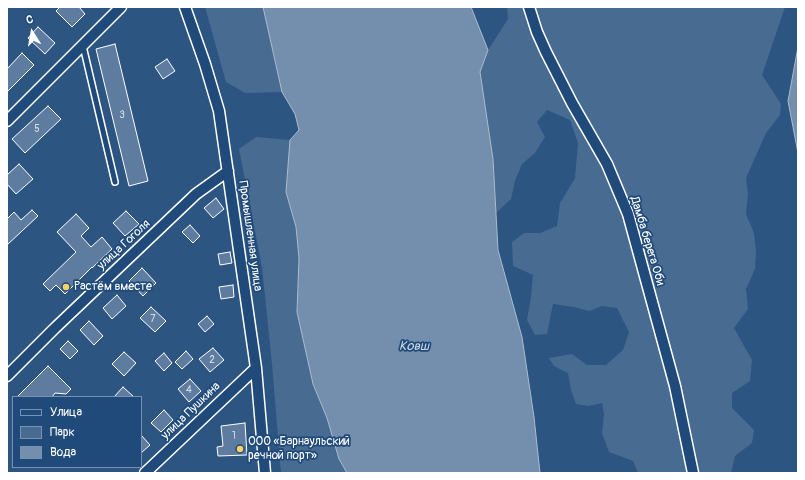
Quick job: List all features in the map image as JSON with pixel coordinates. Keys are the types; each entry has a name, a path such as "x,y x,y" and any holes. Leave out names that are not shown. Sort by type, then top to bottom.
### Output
{"street":[{"path":"7,121 121,7"},
{"name":"Промышленная улица","path":"185,7 205,64 219,112 256,368 265,473"},
{"name":"Дамба берега Оби","path":"530,7 537,32 546,52 606,164 628,214 675,386 693,473"},
{"name":"улица Гоголя","path":"7,376 55,328 196,194 228,170"},
{"name":"улица Пушкина","path":"145,473 256,368"}],"lane":[{"path":"83,46 116,182"}],"green space":[{"path":"205,7 263,7 282,92 245,93 226,82"},
{"path":"507,7 785,7 762,75 781,104 780,115 766,133 746,178 748,194 746,214 754,233 756,252 755,269 746,289 748,309 734,328 752,360 750,381 732,393 732,408 754,430 752,443 735,456 731,473 638,473 633,461 609,452 602,433 604,414 602,403 589,406 576,404 571,390 568,373 554,366 549,358 572,354 587,365 606,365 623,350 629,332 617,308 602,306 589,311 553,304 547,334 535,335 527,320 533,275 513,266 512,242 524,233 540,233 557,226 560,203 575,178 578,143 570,120 547,110 537,122 545,137 535,153 522,164 515,181 511,199 496,213 493,165 480,72 488,50 508,19"},
{"path":"256,137 290,140 286,192 296,227 299,258 297,312 313,384 327,418 339,459 347,473 281,473 262,267 239,149"}],"water":[{"name":"Ковш","path":"263,7 471,7 488,50 480,72 493,159 498,250 522,337 534,417 540,473 347,473 339,459 327,418 313,384 297,312 299,258 296,227 286,192 290,140 299,130 295,114 282,92"},
{"path":"798,47 798,153 788,101"}],"building":[{"path":"60,7 79,7 85,14 72,27 56,11"},
{"path":"38,27 55,43 45,54 28,38"},
{"path":"115,44 148,181 129,186 96,49"},
{"path":"22,53 34,65 7,92 7,69"},
{"path":"167,59 175,71 163,79 155,67"},
{"path":"48,106 61,119 25,153 12,139"},
{"path":"19,164 33,179 16,194 7,184 7,175"},
{"path":"216,198 224,209 213,218 204,208"},
{"path":"32,210 38,216 7,245 7,219 14,212 21,220"},
{"path":"126,211 139,224 125,236 113,223"},
{"path":"76,214 89,228 81,236 91,247 102,237 112,249 65,294 56,285 50,291 43,284 76,252 57,232"},
{"path":"190,225 200,236 193,243 182,232"},
{"path":"230,252 232,263 220,265 218,254"},
{"path":"142,268 156,283 143,296 129,281"},
{"path":"233,285 234,297 221,299 219,287"},
{"path":"117,295 126,306 112,319 103,308"},
{"path":"151,307 166,321 155,332 140,318"},
{"path":"207,316 214,324 205,332 198,324"},
{"path":"89,321 103,336 94,345 80,330"},
{"path":"68,341 78,351 70,359 60,349"},
{"path":"213,348 224,360 210,372 199,359"},
{"path":"186,351 193,359 182,369 175,362"},
{"path":"124,352 136,363 124,376 112,364"},
{"path":"164,353 172,363 164,371 155,361"},
{"path":"48,366 71,389 66,394 55,393 53,396 18,396"},
{"path":"190,379 201,391 189,402 178,389"},
{"path":"123,387 133,396 115,396"},
{"path":"164,410 173,420 161,432 151,423"},
{"path":"245,423 247,455 218,456 217,447 223,446 221,426"},
{"path":"142,436 150,445 142,452"}],"place":[{"name":"Растём вместе","path":"66,287"},
{"name":"ООО «Барнаульский речной порт»","path":"240,449"}]}
